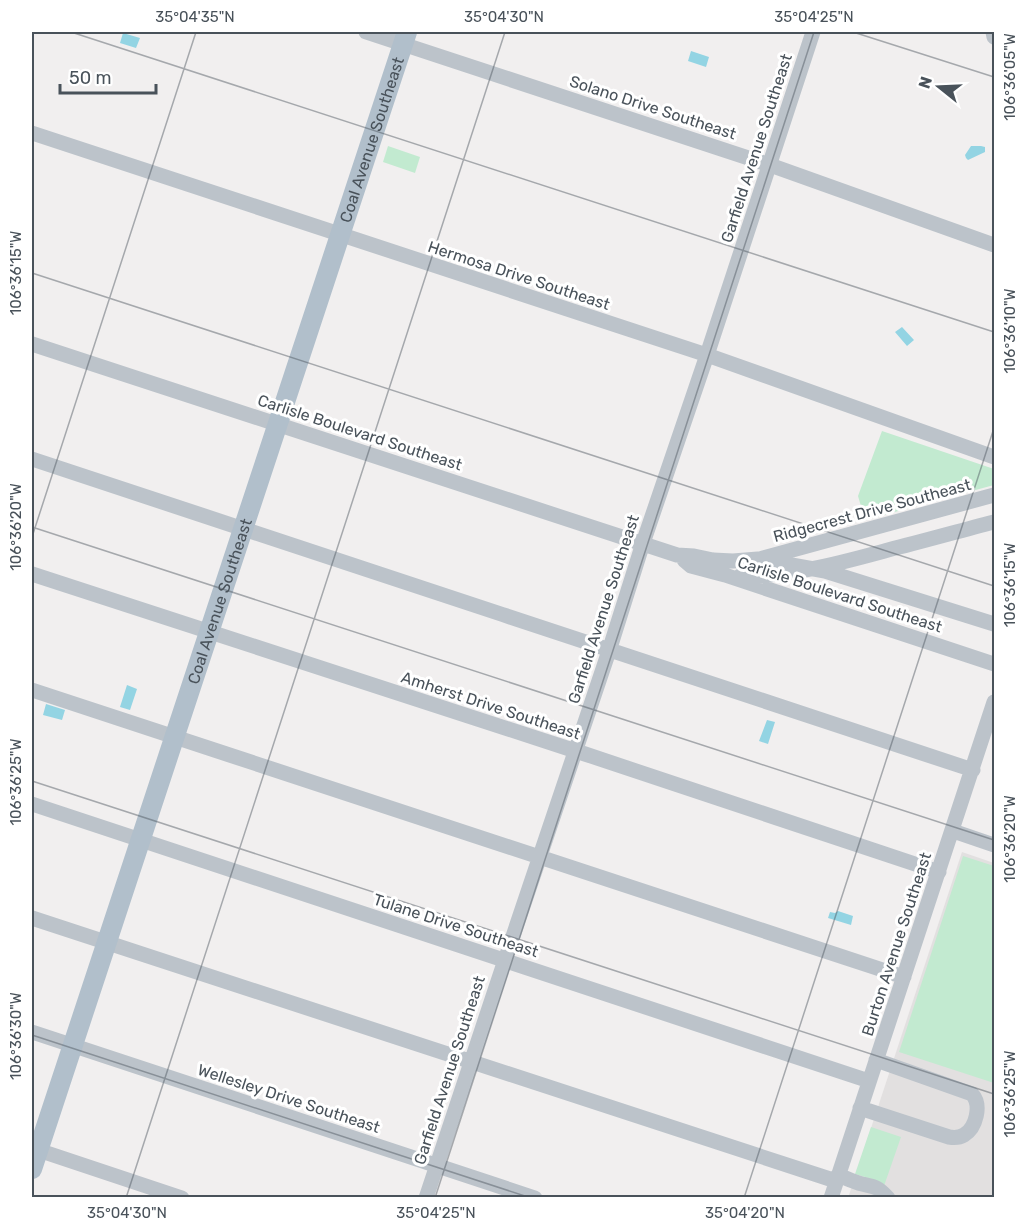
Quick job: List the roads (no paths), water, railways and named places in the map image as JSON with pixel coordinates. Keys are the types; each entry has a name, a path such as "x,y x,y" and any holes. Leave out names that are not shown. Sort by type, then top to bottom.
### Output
{"main road":[{"name":"Coal Avenue Southeast","path":"32,1169 35,1149 73,1046 405,38"}],"street":[{"name":"Solano Drive Southeast","path":"366,32 405,38 994,245"},
{"name":"Garfield Avenue Southeast","path":"426,1197 643,543 708,356 813,32"},
{"path":"993,32 994,37"},
{"name":"Hermosa Drive Southeast","path":"32,133 708,356 994,457"},
{"name":"Carlisle Boulevard Southeast","path":"32,344 677,555 733,561 758,559 813,568 994,624"},
{"path":"32,459 973,770"},
{"name":"Ridgecrest Drive Southeast","path":"758,559 994,495"},
{"path":"725,575 757,576 813,568 858,559 994,522"},
{"name":"Carlisle Boulevard Southeast","path":"677,555 691,566 725,575 994,664"},
{"path":"858,559 860,572 865,578 883,589"},
{"name":"Amherst Drive Southeast","path":"32,574 939,872"},
{"path":"32,690 904,977"},
{"name":"Burton Avenue Southeast","path":"831,1197 994,702"},
{"name":"Tulane Drive Southeast","path":"32,804 869,1081"},
{"path":"953,831 994,845"},
{"path":"32,918 837,1178 865,1191 871,1184 888,1197"},
{"name":"Wellesley Drive Southeast","path":"32,1032 535,1197"},
{"path":"861,1108 955,1138 967,1133 975,1119 976,1098 966,1091 876,1060"},
{"path":"35,1149 182,1197"}],"water":[{"path":"123,33 140,38 136,48 120,43"},
{"path":"691,51 709,57 706,67 688,61"},
{"path":"971,146 985,147 985,152 968,160 965,155"},
{"path":"902,327 914,340 907,346 895,332"},
{"path":"127,685 137,689 130,710 120,707"},
{"path":"46,704 65,710 62,720 43,715"},
{"path":"767,720 775,722 768,744 759,741"},
{"path":"838,911 853,916 851,925 828,918 830,912"}]}
